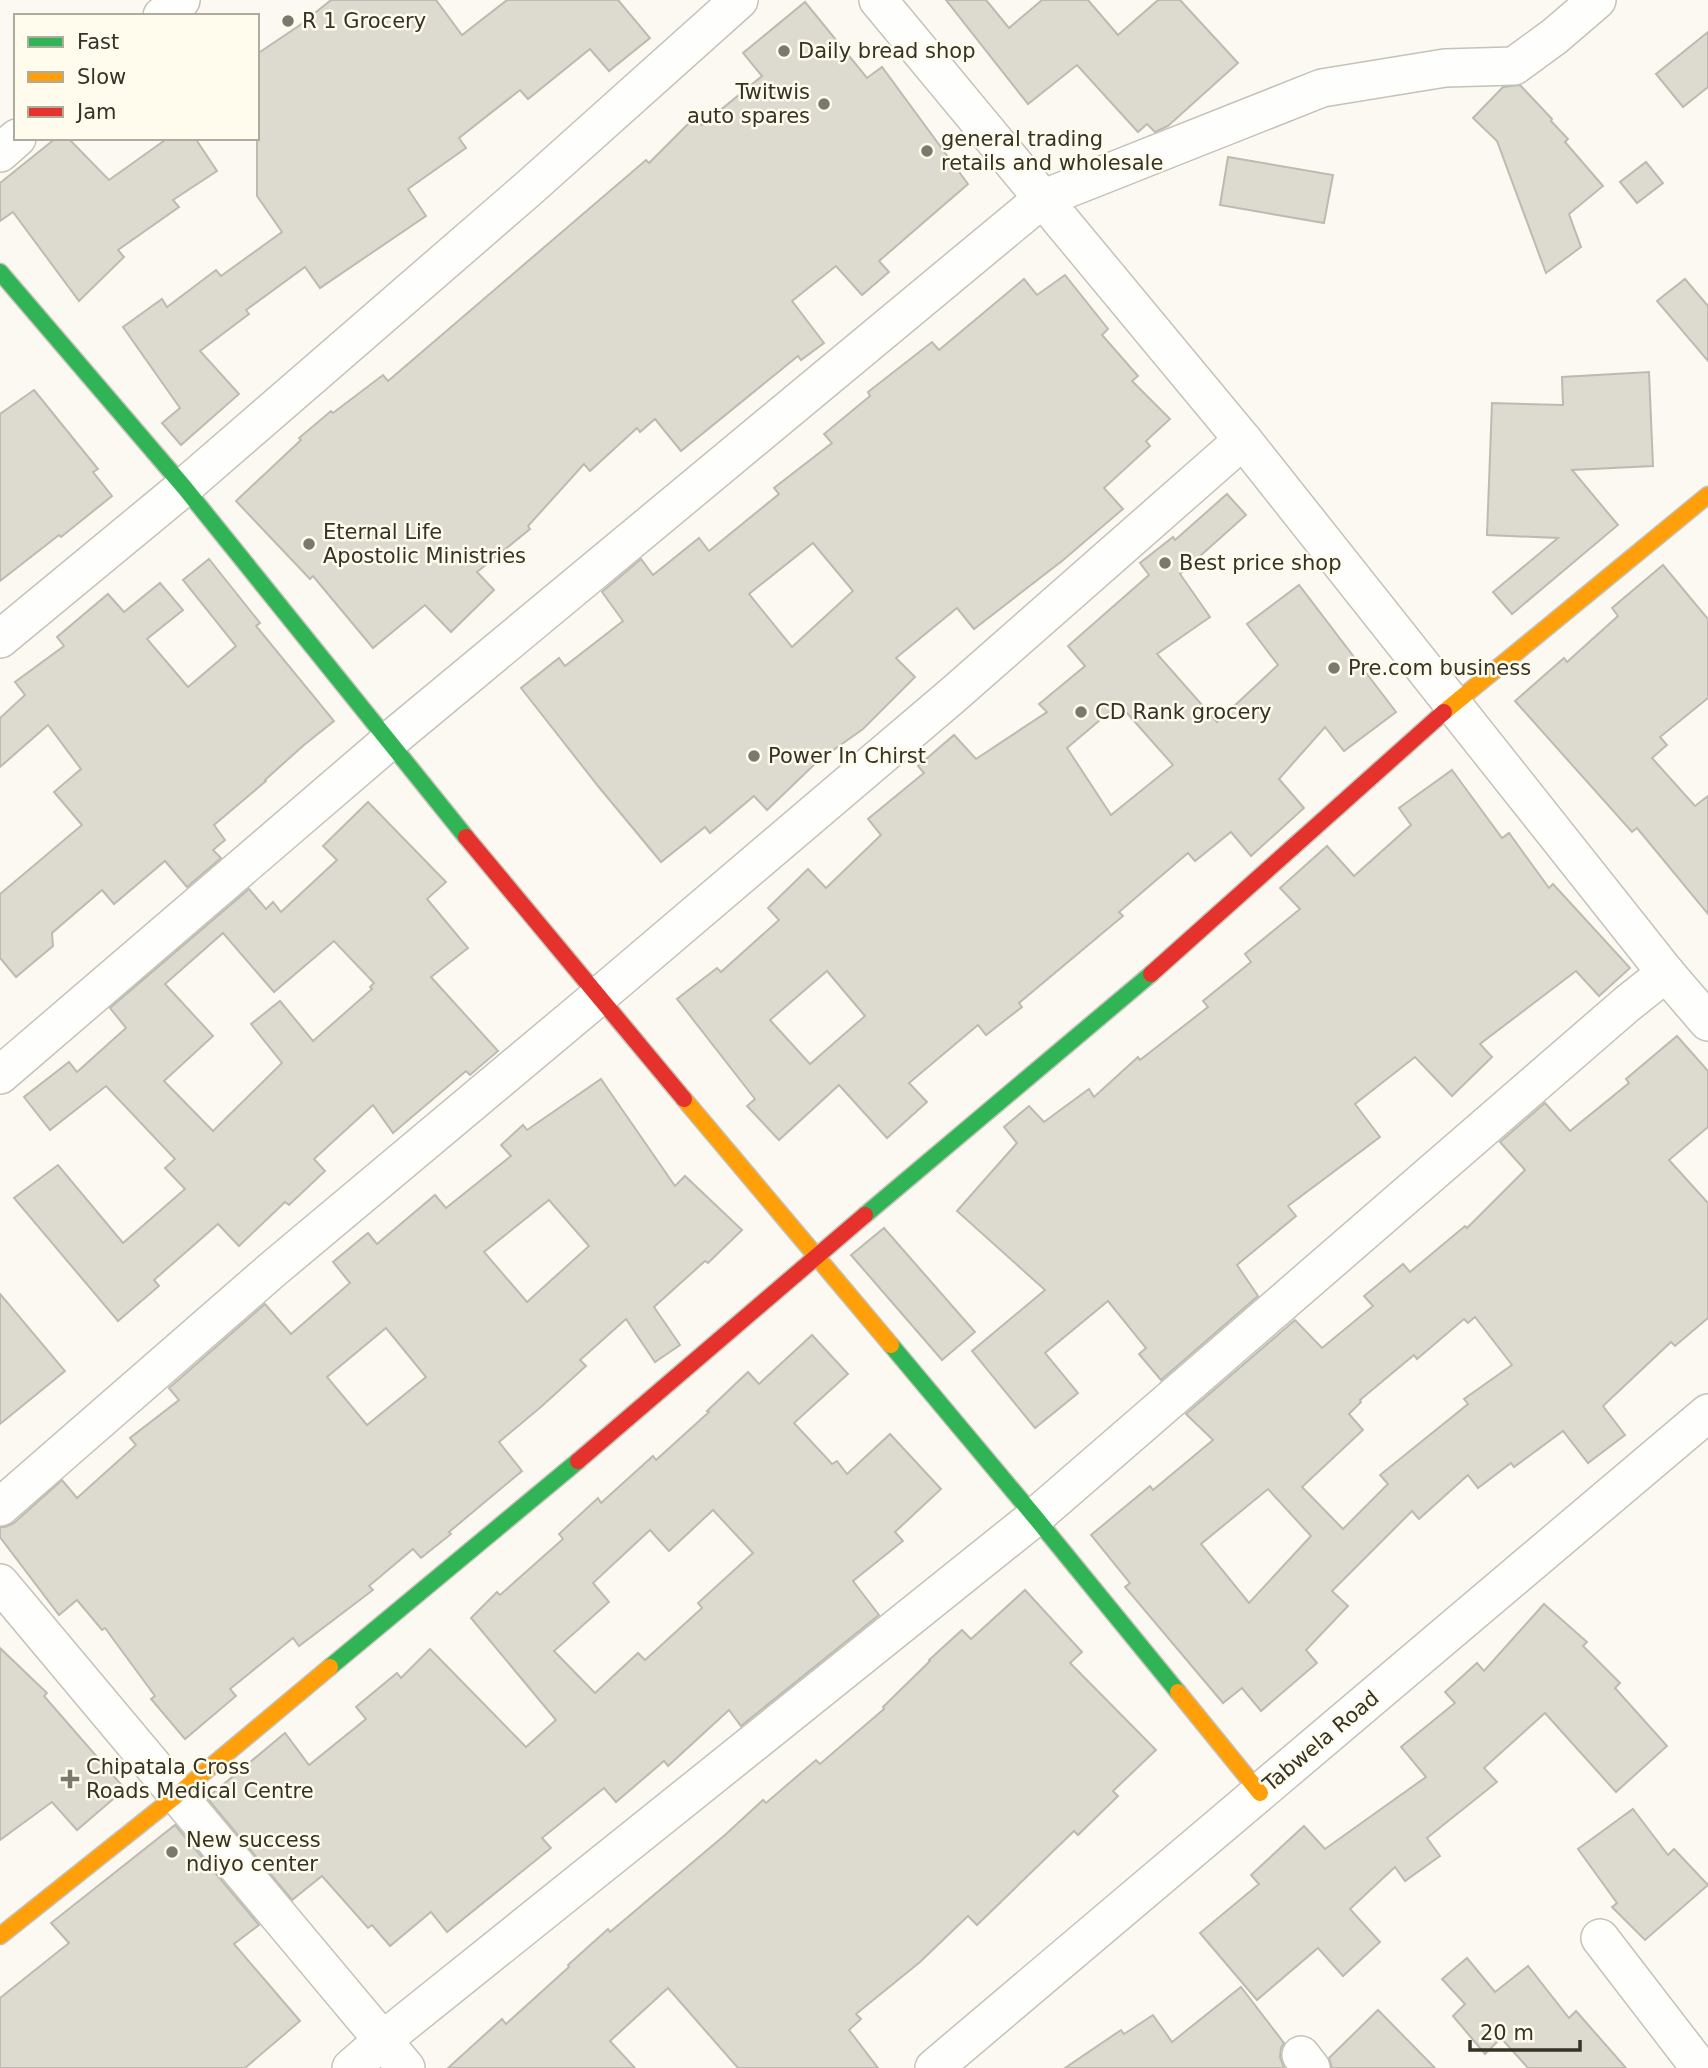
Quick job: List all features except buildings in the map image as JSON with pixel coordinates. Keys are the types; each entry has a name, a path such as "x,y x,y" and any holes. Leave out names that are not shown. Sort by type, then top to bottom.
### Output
{"street":[{"path":"164,14 181,0"},
{"path":"0,639 184,487 528,189 739,0"},
{"path":"878,0 1243,440 1708,1023"},
{"path":"0,1075 388,742 1042,199 1322,88 1445,68 1514,66 1597,0"},
{"path":"0,153 16,140"},
{"path":"0,272 184,487 388,742 598,997 1035,1517 1260,1793"},
{"path":"0,1507 272,1270 953,695 1243,440"},
{"path":"0,1936 177,1795 528,1504 816,1256 1143,981 1452,705 1708,495"},
{"path":"351,2068 1035,1517 1616,1013 1666,973"},
{"name":"Tabwela Road","path":"934,2068 1708,1413"},
{"path":"0,1583 407,2068"},
{"path":"1600,1938 1700,2068"}],"traffic: fast":[{"path":"0,272 184,487 466,837"},
{"path":"865,1215 1151,974"},
{"path":"891,1345 1178,1692"},
{"path":"330,1667 578,1461"}],"traffic: slow":[{"path":"1444,712 1708,495"},
{"path":"684,1099 891,1345"},
{"path":"0,1936 177,1795 330,1667"},
{"path":"1178,1692 1260,1793"}],"traffic: jam":[{"path":"1151,974 1444,712"},
{"path":"466,837 684,1099"},
{"path":"578,1461 865,1215"}],"place":[{"name":"R 1 Grocery","path":"288,21"},
{"name":"Daily bread shop","path":"784,51"},
{"name":"Twitwis auto spares","path":"824,104"},
{"name":"general trading retails and wholesale","path":"927,151"},
{"name":"Eternal Life Apostolic Ministries","path":"309,544"},
{"name":"Best price shop","path":"1165,563"},
{"name":"Pre.com business","path":"1334,668"},
{"name":"CD Rank grocery","path":"1081,712"},
{"name":"Power In Chirst","path":"754,756"},
{"name":"Chipatala Cross Roads Medical Centre","path":"70,1779"},
{"name":"New success ndiyo center","path":"172,1852"}]}
